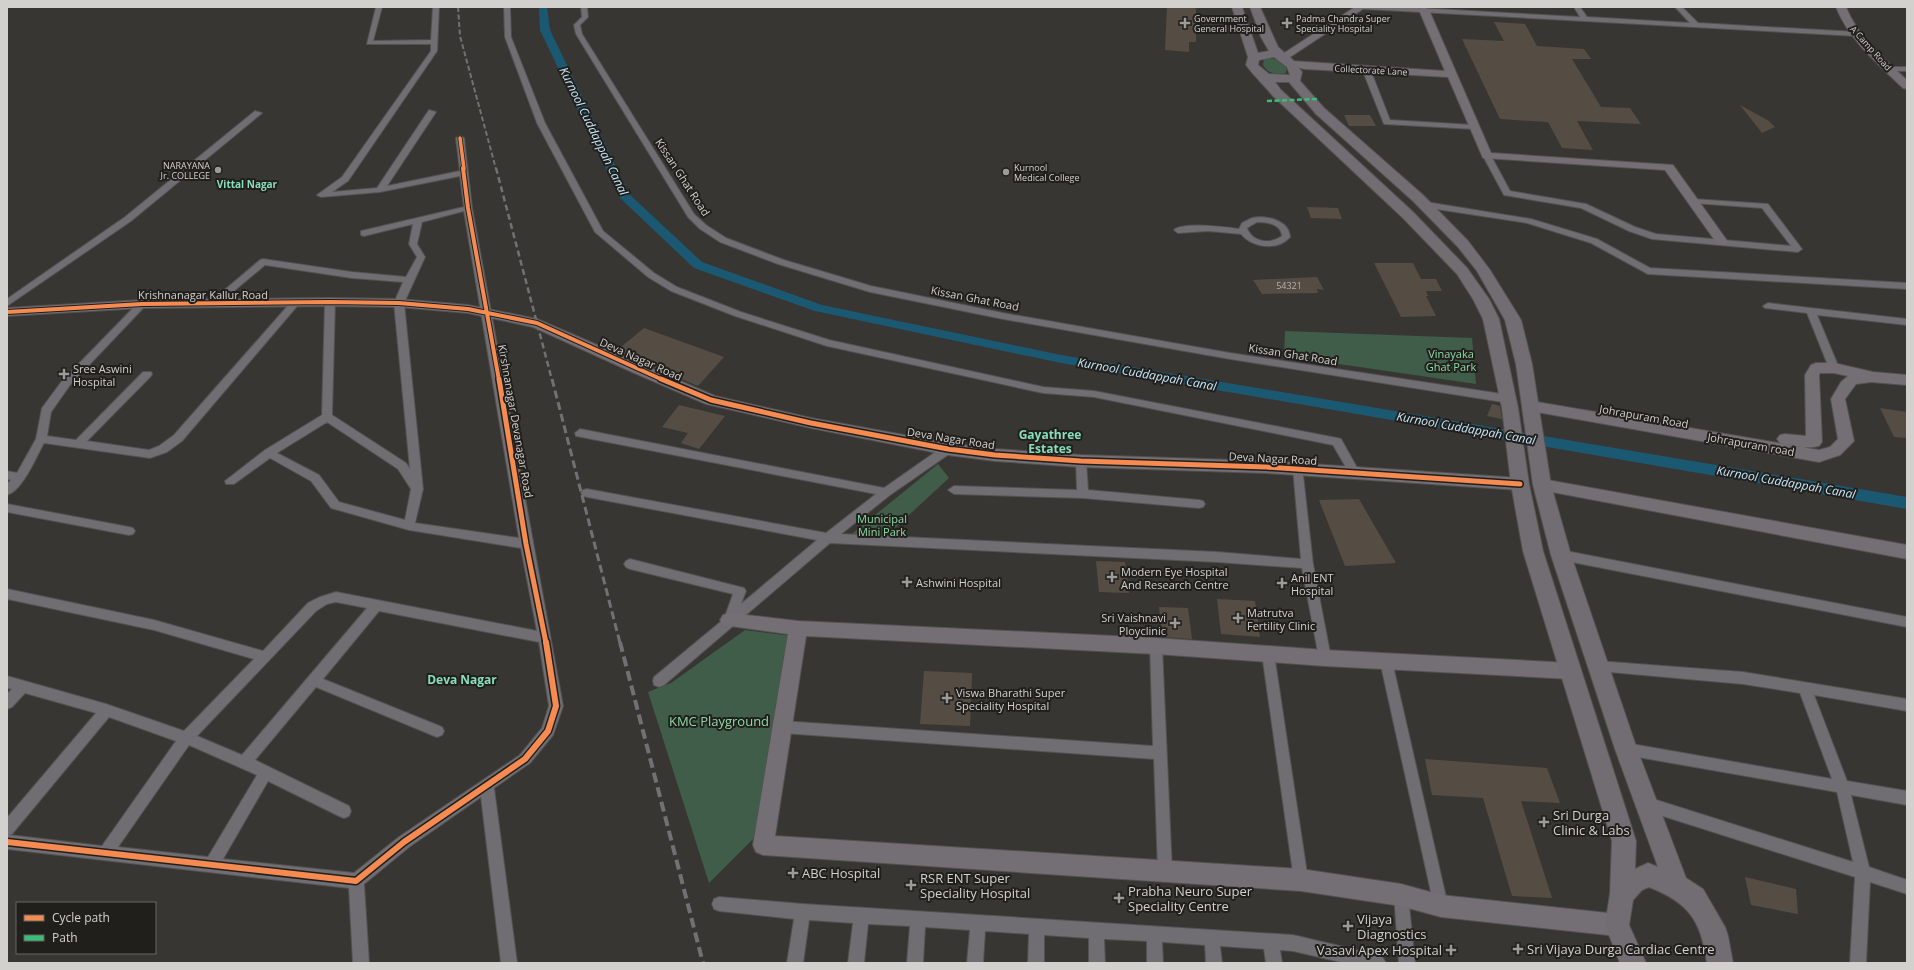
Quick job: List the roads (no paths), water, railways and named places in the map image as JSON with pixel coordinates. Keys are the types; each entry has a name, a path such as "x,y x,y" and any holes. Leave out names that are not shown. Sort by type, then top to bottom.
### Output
{"main road":[{"path":"1237,7 1254,57 1252,65 1257,73 1265,78 1277,93 1408,215 1462,271 1481,299 1491,319 1510,403 1520,484 1533,551 1624,841 1622,894 1617,925 1633,963"},
{"path":"1255,7 1267,37 1289,65 1294,81 1320,111 1426,205 1462,244 1483,270 1513,320 1531,405 1542,485 1561,555 1626,749 1677,886"},
{"path":"1254,57 1289,65"},
{"path":"1265,78 1280,80 1289,65"},
{"path":"1622,894 1633,882 1648,875 1677,886 1694,898 1705,915 1716,936 1720,963"}],"street":[{"path":"379,7 369,44 434,42"},
{"path":"436,7 434,51 345,180 321,195 380,190 464,173"},
{"path":"507,7 508,37 540,123 599,232 651,275 674,289 738,314 827,343 1043,390 1094,394 1337,442 1355,472"},
{"name":"Kissan Ghat Road","path":"584,7 585,17 577,25 579,34 691,215 703,227 723,240 781,262 870,289 1003,316 1510,403"},
{"path":"1289,65 1363,7 1857,34"},
{"path":"1577,7 1585,20"},
{"path":"1678,7 1696,25"},
{"name":"A Camp Road","path":"1841,7 1843,17 1857,34 1907,86"},
{"path":"1424,10 1451,76 1487,156 1507,193 1583,206 1632,229 1655,237 1798,249 1765,206 1693,201"},
{"path":"1198,28 1245,30"},
{"name":"Collectorate Lane","path":"1289,65 1367,72 1451,76"},
{"path":"1889,69 1907,69"},
{"path":"1367,72 1387,122 1474,127"},
{"path":"380,190 432,112"},
{"path":"7,303 128,219 258,113"},
{"name":"Kirshnanagar Devanagar Road","path":"460,138 468,208 526,544 545,638 556,706 548,731 525,759 487,787"},
{"path":"1487,156 1669,167 1722,242"},
{"path":"1426,205 1528,221 1594,242 1648,271 1907,286"},
{"path":"364,233 468,208"},
{"path":"409,526 417,489 400,303 409,280 421,257 413,244 418,221"},
{"path":"1178,230 1208,228 1244,232"},
{"path":"213,304 263,262 352,275 409,280"},
{"path":"327,417 330,302"},
{"name":"Krishnanagar Kallur Road","path":"7,312 142,304 330,302 400,303"},
{"path":"41,439 150,454 163,449 178,438 295,303"},
{"name":"Deva Nagar Road","path":"400,303 468,309 537,323 637,369 711,400 811,423 948,449 995,455 1081,461 1298,469 1520,484"},
{"path":"7,490 20,477 41,439 46,411 66,384 142,304"},
{"path":"1768,306 1907,322"},
{"path":"1810,310 1834,368"},
{"name":"Johrapuram Road","path":"1531,405 1802,442 1814,442 1812,375 1816,368 1834,368 1877,377"},
{"path":"78,444 147,374"},
{"name":"Johrapuram road","path":"1531,405 1819,456 1835,451 1846,440 1838,399 1854,378 1877,377 1907,380"},
{"path":"327,417 402,466 417,489"},
{"path":"230,481 270,453 327,417"},
{"path":"580,433 886,492"},
{"path":"659,681 729,620 828,538 886,492 948,449"},
{"path":"270,453 315,478 335,505 409,526 526,544"},
{"path":"1081,461 1083,494"},
{"path":"1298,469 1307,564 1325,658"},
{"path":"7,475 20,477"},
{"path":"1542,485 1907,552"},
{"path":"954,490 1083,494 1199,504"},
{"path":"587,493 828,538 1217,557 1307,564"},
{"path":"7,508 129,531"},
{"path":"1561,555 1907,622"},
{"path":"630,564 740,591 729,620"},
{"path":"7,594 154,625 265,657"},
{"path":"106,852 186,738 312,607 324,600 336,597 545,638"},
{"path":"245,762 376,606"},
{"path":"729,620 798,628 1156,646 1325,658 1571,671"},
{"path":"798,628 762,845 1301,880 1401,895 1441,906 1617,925"},
{"path":"1156,646 1165,871"},
{"path":"1268,654 1301,880"},
{"path":"1386,661 1441,906"},
{"path":"1598,666 1743,678 1907,705"},
{"path":"314,681 437,731"},
{"path":"7,682 106,710 186,738 245,762 344,811"},
{"path":"7,703 23,686"},
{"path":"1805,688 1842,786 1863,872 1858,963"},
{"path":"7,829 106,710"},
{"path":"782,727 1160,753"},
{"path":"1626,749 1907,798"},
{"path":"212,864 266,772"},
{"path":"7,842 356,881 404,842 487,787 509,963"},
{"path":"1647,804 1907,887"},
{"path":"356,881 361,963"},
{"path":"1401,895 1407,963"},
{"path":"719,904 802,912 1293,943 1378,963"},
{"path":"795,963 802,912"},
{"path":"856,963 861,915"},
{"path":"915,963 918,919"},
{"path":"976,963 978,922"},
{"path":"1036,963 1037,926"},
{"path":"1096,930 1096,963"},
{"path":"1154,934 1155,963"},
{"path":"1212,938 1214,963"},
{"path":"1271,942 1274,963"}],"waterway":[{"name":"Kurnool Cuddappah Canal","path":"543,7 545,30 624,196 698,265 819,308 1061,359 1907,503"}],"railway":[{"path":"458,7 460,36 496,169"},
{"path":"496,168 552,380"},
{"path":"552,379 620,643"},
{"path":"620,642 703,963"}],"place":[{"name":"Government General Hospital","path":"1185,23"},
{"name":"Padma Chandra Super Speciality Hospital","path":"1287,23"},
{"name":"NARAYANA Jr. COLLEGE","path":"218,170"},
{"name":"Kurnool Medical College","path":"1006,172"},
{"name":"Sree Aswini Hospital","path":"64,374"},
{"name":"Modern Eye Hospital And Research Centre","path":"1112,577"},
{"name":"Ashwini Hospital","path":"907,582"},
{"name":"Anil ENT Hospital","path":"1282,583"},
{"name":"Matrutva Fertility Clinic","path":"1238,618"},
{"name":"Sri Vaishnavi Ployclinic","path":"1175,623"},
{"name":"Viswa Bharathi Super Speciality Hospital","path":"947,698"},
{"name":"Sri Durga Clinic & Labs","path":"1544,822"},
{"name":"ABC Hospital","path":"793,873"},
{"name":"RSR ENT Super Speciality Hospital","path":"911,885"},
{"name":"Prabha Neuro Super Speciality Centre","path":"1119,898"},
{"name":"Vijaya Diagnostics","path":"1348,926"},
{"name":"Sri Vijaya Durga Cardiac Centre","path":"1518,949"},
{"name":"Vasavi Apex Hospital","path":"1451,950"}],"district":[{"name":"Vittal Nagar","path":"247,184"},
{"name":"Gayathree Estates","path":"1050,441"},
{"name":"Deva Nagar","path":"462,679"}],"park label":[{"name":"Vinayaka Ghat Park","path":"1451,359"},
{"name":"Municipal Mini Park","path":"882,524"},
{"name":"KMC Playground","path":"719,721"}]}
